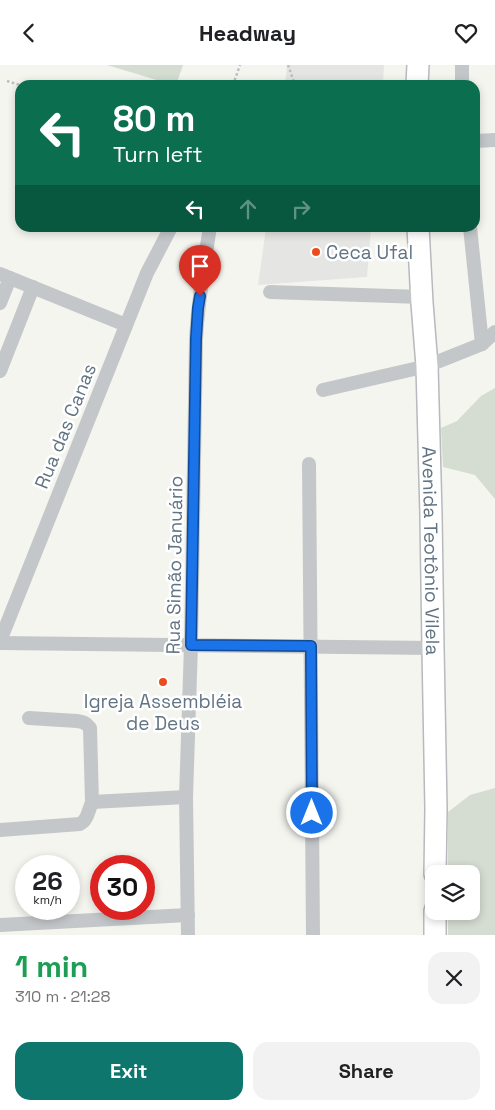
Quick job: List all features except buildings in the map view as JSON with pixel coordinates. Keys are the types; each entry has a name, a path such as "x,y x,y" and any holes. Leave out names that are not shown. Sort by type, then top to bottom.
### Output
{"main road":[{"path":"417,80 418,65"},
{"name":"Avenida Teotônio Vilela","path":"418,232 427,366 431,515 436,809 435,865"},
{"path":"435,920 435,935"}],"street":[{"path":"462,65 462,80"},
{"path":"480,141 495,140"},
{"path":"161,247 166,232"},
{"name":"Rua das Canas","path":"0,642 147,273 168,232"},
{"name":"Rua Simão Januário","path":"188,935 186,797 191,645 196,339 198,308 209,232"},
{"path":"471,232 482,344"},
{"path":"0,303 5,276 126,325"},
{"path":"0,371 33,287"},
{"path":"270,292 422,297"},
{"path":"324,390 427,366 482,344 495,332"},
{"path":"309,464 313,935"},
{"path":"0,642 433,649"},
{"path":"0,830 80,824 87,816 92,802 90,728 88,725 85,722 78,721 29,718"},
{"path":"92,802 186,797"},
{"path":"0,925 188,915"}],"path":[{"path":"235,80 240,65"},
{"path":"288,65 294,80"},
{"path":"7,81 15,83"}],"shaded area":[{"path":"107,65 183,65 178,80 156,80"},
{"path":"287,65 384,65 383,80 286,80"},
{"name":"Ceca Ufal","path":"265,232 371,232 367,277 258,285"},
{"path":"495,388 495,499 475,475 443,467 441,428 457,421 481,396"},
{"path":"495,788 495,935 448,935 448,920 480,920 480,865 448,865 448,812 470,795"}],"place":[{"name":"Ceca Ufal","path":"316,252"},
{"name":"Igreja Assembléia de Deus","path":"163,682"}],"route":[{"path":"200,296 196,339 191,645 311,646 312,813"}]}
